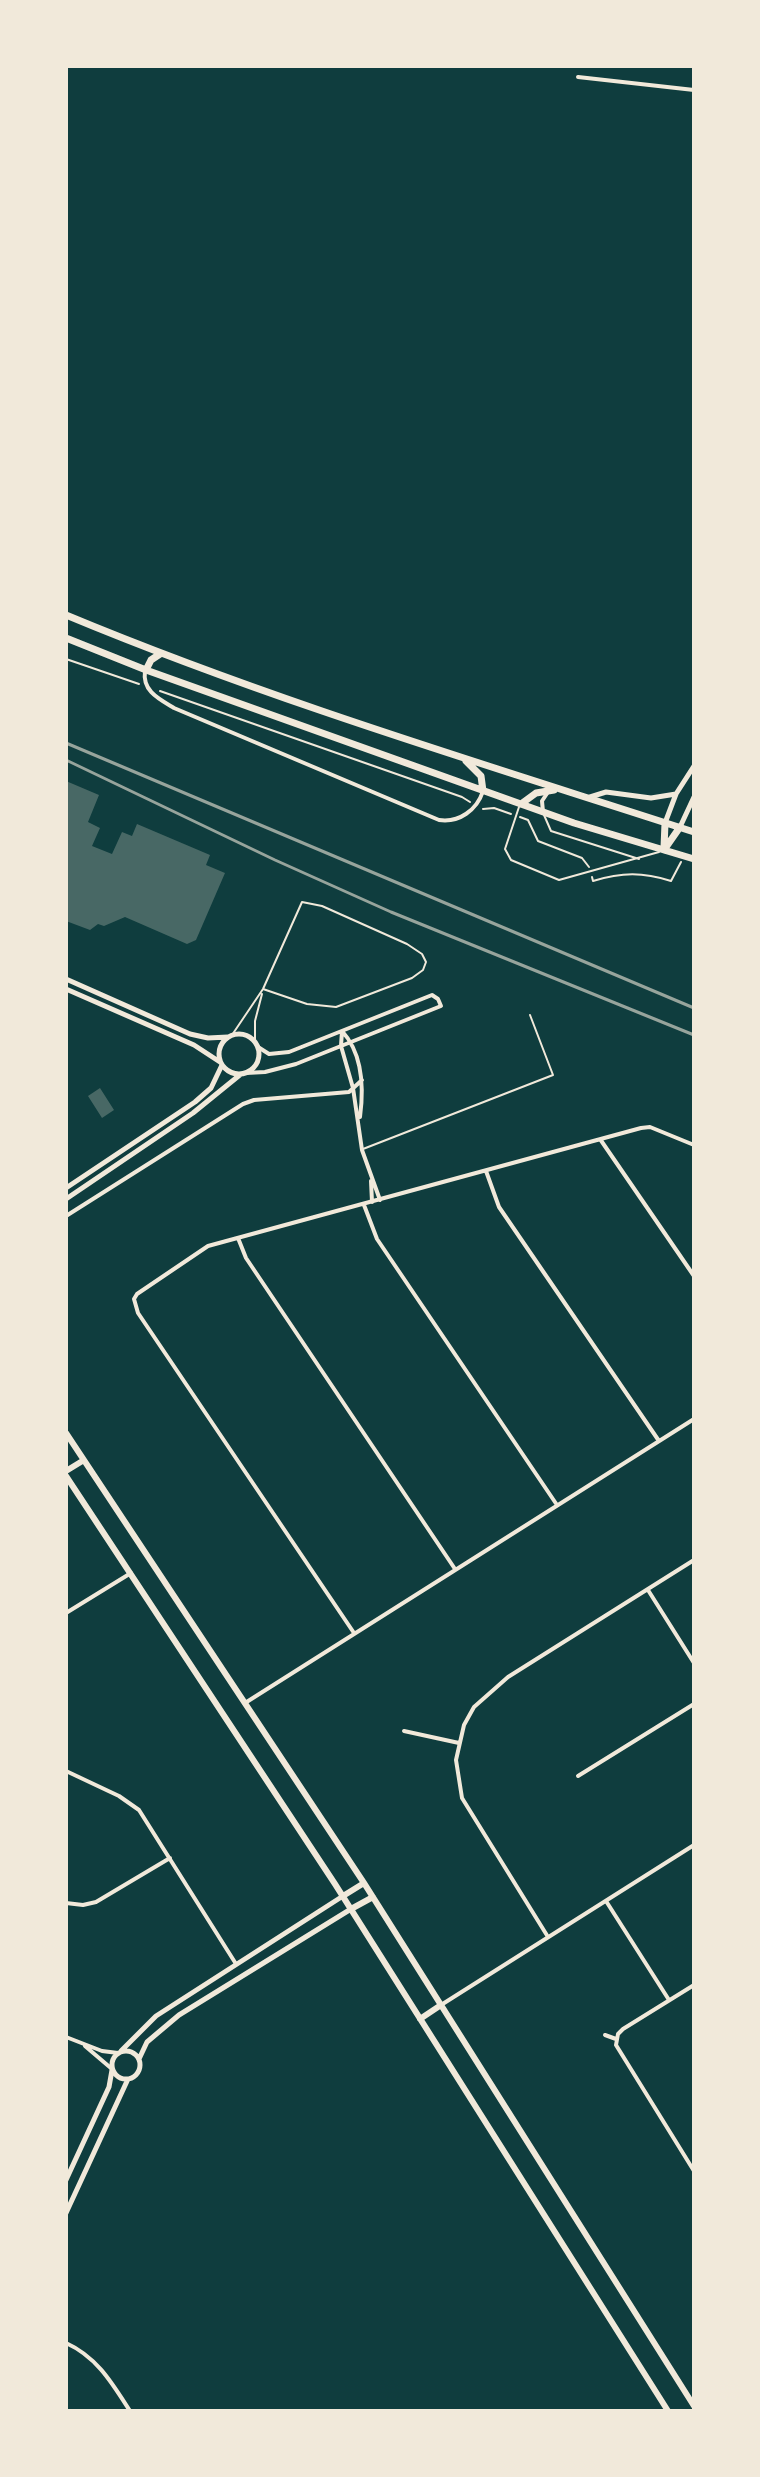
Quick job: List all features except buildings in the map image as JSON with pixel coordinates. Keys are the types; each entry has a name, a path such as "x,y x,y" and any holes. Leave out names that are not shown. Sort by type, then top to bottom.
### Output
{"highway":[{"path":"66,615 160,654 553,790 694,832"},
{"path":"66,638 146,670 483,791 694,859"},
{"path":"146,670 151,660 160,654"},
{"path":"461,757 481,776 483,791"},
{"path":"521,804 536,793 553,790"},
{"path":"664,850 665,823"},
{"path":"664,850 680,827"}],"main road":[{"path":"66,1433 364,1883 694,2406"},
{"path":"84,1460 66,1474 343,1896 668,2411"},
{"path":"343,1896 364,1883"},
{"path":"351,1909 373,1897"},
{"path":"420,2019 441,2005"}],"street":[{"path":"578,77 694,90"},
{"path":"146,670 146,686 174,708 439,820 454,820 475,806 483,791"},
{"path":"665,823 676,794 694,766"},
{"path":"543,812 542,801 553,790"},
{"path":"585,799 606,792 651,798 676,794"},
{"path":"680,827 694,797"},
{"path":"66,979 190,1034 208,1038 245,1035 275,1055 432,995 441,1006 280,1069 233,1074 194,1045 69,991 76,984"},
{"path":"342,1031 351,1041 359,1061 362,1150 380,1200"},
{"path":"342,1031 341,1046 360,1123"},
{"path":"66,1188 195,1102 211,1088 221,1063 219,1048 230,1036"},
{"path":"66,1199 193,1113 243,1074 257,1062 256,1045"},
{"path":"350,1073 359,1061"},
{"path":"350,1073 362,1080"},
{"path":"66,1216 243,1104 254,1100 342,1094 362,1080"},
{"path":"354,1633 138,1313 134,1299 196,1252 238,1238 650,1127 694,1145"},
{"path":"600,1139 694,1276"},
{"path":"486,1171 499,1207 659,1441"},
{"path":"371,1178 372,1202"},
{"path":"364,1204 377,1239 557,1505"},
{"path":"238,1238 246,1258 455,1569"},
{"path":"245,1703 694,1419"},
{"path":"548,1937 462,1798 456,1760 464,1725 474,1707 508,1677 694,1560"},
{"path":"66,1613 131,1573"},
{"path":"648,1590 694,1663"},
{"path":"578,1776 694,1704"},
{"path":"404,1731 459,1743"},
{"path":"66,1771 131,1803 139,1810 243,1975"},
{"path":"441,2005 694,1845"},
{"path":"66,1903 83,1905 96,1902 170,1858"},
{"path":"66,2180 109,2087 112,2060 148,2022 343,1896"},
{"path":"606,1901 669,2000"},
{"path":"66,2213 128,2079 139,2071 141,2049 159,2029 351,1909"},
{"path":"694,1985 623,2029 616,2039 617,2049 694,2171"},
{"path":"605,2035 616,2039"},
{"path":"66,2037 83,2045 129,2051 139,2059"},
{"path":"83,2045 119,2078 128,2079"},
{"path":"66,2343 92,2359 108,2375 130,2411"}],"lane":[{"path":"521,804 505,849 511,860 559,880 664,850"},
{"path":"543,812 551,831 640,859"},
{"path":"256,1045 255,1021 263,989 302,902 322,906 407,944 425,959 423,970 406,981 327,1008 296,1002 263,989"},
{"path":"230,1036 263,989"},
{"path":"362,1150 553,1075 530,1015"}],"path":[{"path":"66,659 462,797 486,810 494,808 528,820 538,841 582,858 593,881 630,872 671,881"}],"railway":[{"path":"66,743 694,1008"},
{"path":"66,760 391,912 694,1035"}]}
